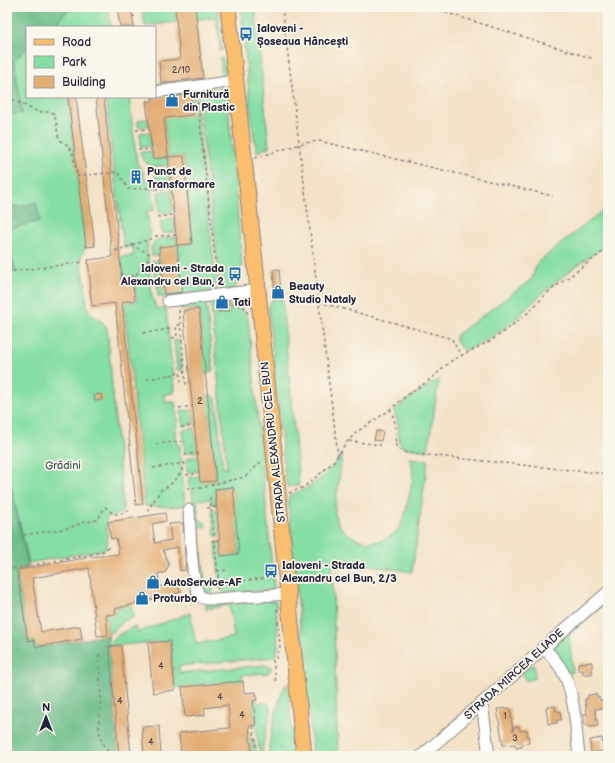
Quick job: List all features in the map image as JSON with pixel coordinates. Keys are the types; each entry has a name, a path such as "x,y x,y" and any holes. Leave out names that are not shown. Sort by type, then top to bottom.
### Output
{"main road":[{"name":"STRADA ALEXANDRU CEL BUN","path":"228,7 258,290 304,756"}],"street":[{"path":"156,92 235,81"},
{"path":"168,301 258,290"},
{"path":"189,510 193,571 196,587 201,597 205,599 219,599 288,594"},
{"name":"STRADA MIRCEA ELIADE","path":"421,756 482,704 543,647 608,592"},
{"path":"543,647 565,674 571,695 579,756"},
{"path":"482,704 489,756"}],"path":[{"path":"282,7 338,455"},
{"path":"428,7 591,58"},
{"path":"132,16 138,16"},
{"path":"196,86 219,294"},
{"path":"7,97 38,112 53,113 56,120 58,136 72,151 77,176 118,172 128,189 171,188"},
{"path":"136,130 150,129"},
{"path":"244,162 299,144 319,141 553,196"},
{"path":"138,150 152,149"},
{"path":"149,171 169,168"},
{"path":"157,216 174,215"},
{"path":"115,251 154,237 176,235"},
{"path":"131,245 150,254"},
{"path":"278,498 304,487 312,481 335,460 358,431 409,394 432,380 451,361 504,332 529,312 547,293 608,249"},
{"path":"120,280 121,278 135,276 147,260 161,258"},
{"path":"7,272 84,262"},
{"path":"135,276 138,280 143,282 163,282"},
{"path":"236,292 249,316"},
{"path":"319,302 452,339 462,355"},
{"path":"228,303 243,306"},
{"path":"179,310 186,386"},
{"path":"172,338 177,337 176,325 180,325"},
{"path":"144,333 171,329"},
{"path":"147,378 180,372 181,381 185,381"},
{"path":"179,408 193,406"},
{"path":"390,409 395,424 397,448 400,451 608,474"},
{"path":"181,427 195,426"},
{"path":"156,444 182,441"},
{"path":"349,441 381,445"},
{"path":"184,455 197,453"},
{"path":"187,488 207,487 245,477 263,460"},
{"path":"147,511 161,490 170,485 180,474 185,463 153,468"},
{"path":"186,475 199,473"},
{"path":"210,498 219,584 217,590"},
{"path":"24,535 72,527 84,522 93,522 98,519 105,507 113,514 123,514 130,509"},
{"path":"207,508 216,507"},
{"path":"211,541 220,540"},
{"path":"7,570 94,554 104,551 111,545"},
{"path":"217,571 229,570"},
{"path":"219,584 274,576"},
{"path":"99,654 101,701 99,731 102,742 111,756"},
{"path":"273,660 276,682"},
{"path":"253,726 258,756"}],"green space":[{"path":"7,7 72,7 52,26 26,26 26,49 14,60 22,113 7,115"},
{"path":"72,7 108,7 111,26 52,26"},
{"path":"142,7 218,7 222,50 220,51 216,17 145,26"},
{"path":"241,7 255,7 269,147 257,152 252,126"},
{"name":"Grădini","path":"26,49 26,98 68,98 86,247 81,256 81,262 85,282 87,307 89,312 107,328 123,508 121,513 106,518 108,542 105,549 29,563 7,469 7,273 15,271 7,236 7,229 40,221 20,207 11,205 7,184 7,115 22,113 14,60"},
{"path":"220,57 224,60 227,77 222,78"},
{"path":"216,79 156,87 156,84"},
{"path":"228,87 228,103 242,267 238,271 235,288 221,291 197,90"},
{"path":"194,91 217,291 165,298 158,296 157,285 163,285 160,255 152,256 151,247 158,240 176,237 177,245 192,244 184,156 168,157 164,118 177,93"},
{"path":"106,98 129,98 137,163 143,172 145,179 149,180 152,187 155,210 147,211 150,236 147,247 152,297 156,309 166,308 174,390 173,393 164,394 165,402 175,402 178,426 175,429 177,444 180,446 185,505 170,507 145,506 124,303 137,301 133,276 123,276 121,257 134,255 133,247 124,248"},
{"path":"148,118 149,126 138,127 138,121"},
{"path":"150,132 151,146 141,147 140,133"},
{"path":"152,151 153,159 168,157 169,165 155,166 147,164 140,152"},
{"path":"169,171 171,185 157,186 155,172"},
{"path":"7,184 11,205 20,207 36,202 40,221 7,229"},
{"path":"171,190 173,212 160,213 158,192"},
{"path":"608,206 608,244 576,266 545,291 508,326 485,341 463,351 456,341 455,336 532,279 537,263"},
{"path":"174,218 175,232 162,233 160,220"},
{"path":"7,236 15,271 7,273"},
{"path":"161,261 163,278 155,280 153,262"},
{"path":"228,295 235,295 248,317 274,588 273,590 225,593 220,589 216,544 220,542 222,556 239,554 232,487 215,489 216,505 211,504 211,499 197,500 199,520 205,522 206,526 199,527 205,584 213,584 213,593 208,593 202,590 198,579 192,490 188,485 189,477 200,476 201,482 216,481 207,395 216,399 223,468 227,468 211,305 212,300 215,297 217,314 230,313"},
{"path":"282,299 299,485 287,487 268,306 272,300"},
{"path":"204,300 206,302 213,369 205,375 199,309 181,310 180,302"},
{"path":"179,340 182,370 177,370 174,341"},
{"path":"439,379 428,451 402,447 399,441 398,424 394,411 412,396"},
{"path":"193,410 194,424 183,426 182,411"},
{"path":"195,428 197,452 185,453 183,430"},
{"path":"342,455 335,506 336,520 351,536 357,539 372,542 391,536 397,531 404,519 413,477 409,458 428,460 412,572 332,559 338,756 313,756 288,501 289,496 307,488 322,477"},
{"path":"198,456 199,471 187,472 186,458"},
{"path":"7,469 29,568 17,570 28,641 34,640 36,647 108,635 119,756 7,756"},
{"path":"217,510 220,537 215,536 212,511"},
{"path":"115,555 134,617 124,621 108,635 106,615 116,613 115,609 121,608"},
{"path":"603,599 608,601 569,635 573,672 568,673 553,646"},
{"path":"276,602 278,647 275,657 179,666 179,673 266,665 271,667 271,670 268,673 242,675 243,681 175,688 170,641 109,646 118,635 135,626 138,632 190,613 196,644 234,637 229,605 206,609 206,605"},
{"path":"534,665 535,678 526,681 522,672"},
{"path":"286,684 288,686 294,756 269,756 274,719"},
{"path":"257,700 258,703 267,703 270,705 271,711 264,739 262,756 260,756 253,703 244,702"},
{"path":"250,738 254,739 256,756 252,756"}],"building":[{"path":"117,7 131,7 134,26 120,26"},
{"path":"175,7 195,7 203,78 161,83 159,61 180,59"},
{"path":"191,94 193,115 164,118 168,157 153,159 146,101 153,101 152,98"},
{"path":"68,98 76,98 95,246 86,247"},
{"path":"96,98 104,98 122,279 132,278 135,300 122,302 143,504 136,505 115,303 92,306 90,289 88,260 112,257"},
{"path":"184,156 192,244 177,245 168,157"},
{"name":"Punct de Transformare","path":"139,172 140,180 132,181 131,174"},
{"path":"177,245 182,292 164,294 159,247"},
{"path":"279,269 281,294 275,294 273,270"},
{"path":"228,301 229,311 218,312 217,302"},
{"path":"199,309 216,481 200,482 183,311"},
{"path":"101,394 102,400 95,401 94,395"},
{"path":"376,431 383,432 381,441 374,440"},
{"path":"233,487 239,554 221,556 215,489"},
{"path":"165,513 166,521 152,524 155,543 171,540 169,524 183,523 186,570 180,571 178,547 163,550 169,565 165,573 158,573 159,583 157,587 177,583 181,592 115,609 116,614 106,615 108,635 97,636 89,568 32,578 41,632 80,626 82,639 36,647 34,640 28,641 17,570 91,557 119,554 116,538 111,539 108,522"},
{"path":"170,641 175,690 153,693 148,643"},
{"path":"121,645 131,756 119,756 109,646"},
{"path":"592,662 592,674 583,674 583,670 578,670 578,663"},
{"path":"243,681 244,693 256,692 257,700 253,701 256,725 249,726 252,756 181,756 179,733 230,728 228,705 204,708 205,715 185,717 182,687"},
{"path":"596,694 600,701 604,700 605,708 595,709 598,726 589,727 589,725 585,725 583,714 587,714 585,699 588,698 588,695"},
{"path":"555,706 556,711 560,711 561,720 557,720 557,723 548,724 546,707"},
{"path":"510,708 513,731 513,727 519,727 520,731 527,730 529,743 522,744 522,747 516,748 515,744 503,745 497,709"},
{"path":"159,726 161,756 144,756 142,727"},
{"path":"602,738 603,751 591,753 590,740"}],"place":[{"name":"Ialoveni - Șoseaua Hâncești","path":"246,34"},
{"name":"Furnitură din Plastic","path":"172,100"},
{"name":"Punct de Transformare","path":"136,177"},
{"name":"Ialoveni - Strada Alexandru cel Bun, 2","path":"235,274"},
{"name":"Beauty Studio Nataly","path":"278,292"},
{"name":"Tati","path":"222,302"},
{"name":"Ialoveni - Strada Alexandru cel Bun, 2/3","path":"271,571"},
{"name":"AutoService-AF","path":"153,582"},
{"name":"Proturbo","path":"142,598"}]}
